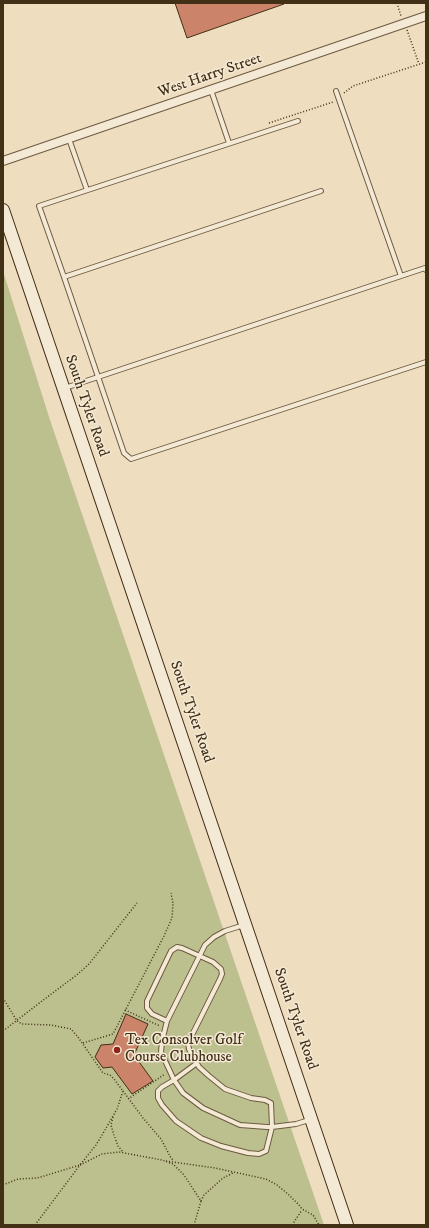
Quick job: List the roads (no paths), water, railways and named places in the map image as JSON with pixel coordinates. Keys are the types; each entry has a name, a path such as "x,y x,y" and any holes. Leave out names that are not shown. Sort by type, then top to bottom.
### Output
{"street":[{"name":"West Harry Street","path":"3,161 426,16"},
{"name":"South Tyler Road","path":"3,210 347,1225"}],"lane":[{"path":"211,90 229,144"},
{"path":"336,91 401,276"},
{"path":"298,121 39,206 124,453 131,459 426,362"},
{"path":"69,138 87,190"},
{"path":"64,277 322,191"},
{"path":"64,388 425,268 426,270"},
{"path":"246,925 225,931 214,937 205,945 167,1021 161,1052 174,1080 183,1093 203,1108 240,1125 272,1127 296,1124 311,1119"},
{"path":"167,1021 152,1014 147,1008 147,1002 171,951 176,947 182,948 213,962 221,969 222,974 188,1043 189,1049 197,1063 208,1076 225,1089 251,1098 265,1100 270,1103 272,1127 266,1151 259,1154 248,1153 221,1146 200,1138 176,1121 162,1105 158,1098 158,1091 197,1063"}],"place":[{"name":"Tex Consolver Golf Course Clubhouse","path":"117,1050"}]}
